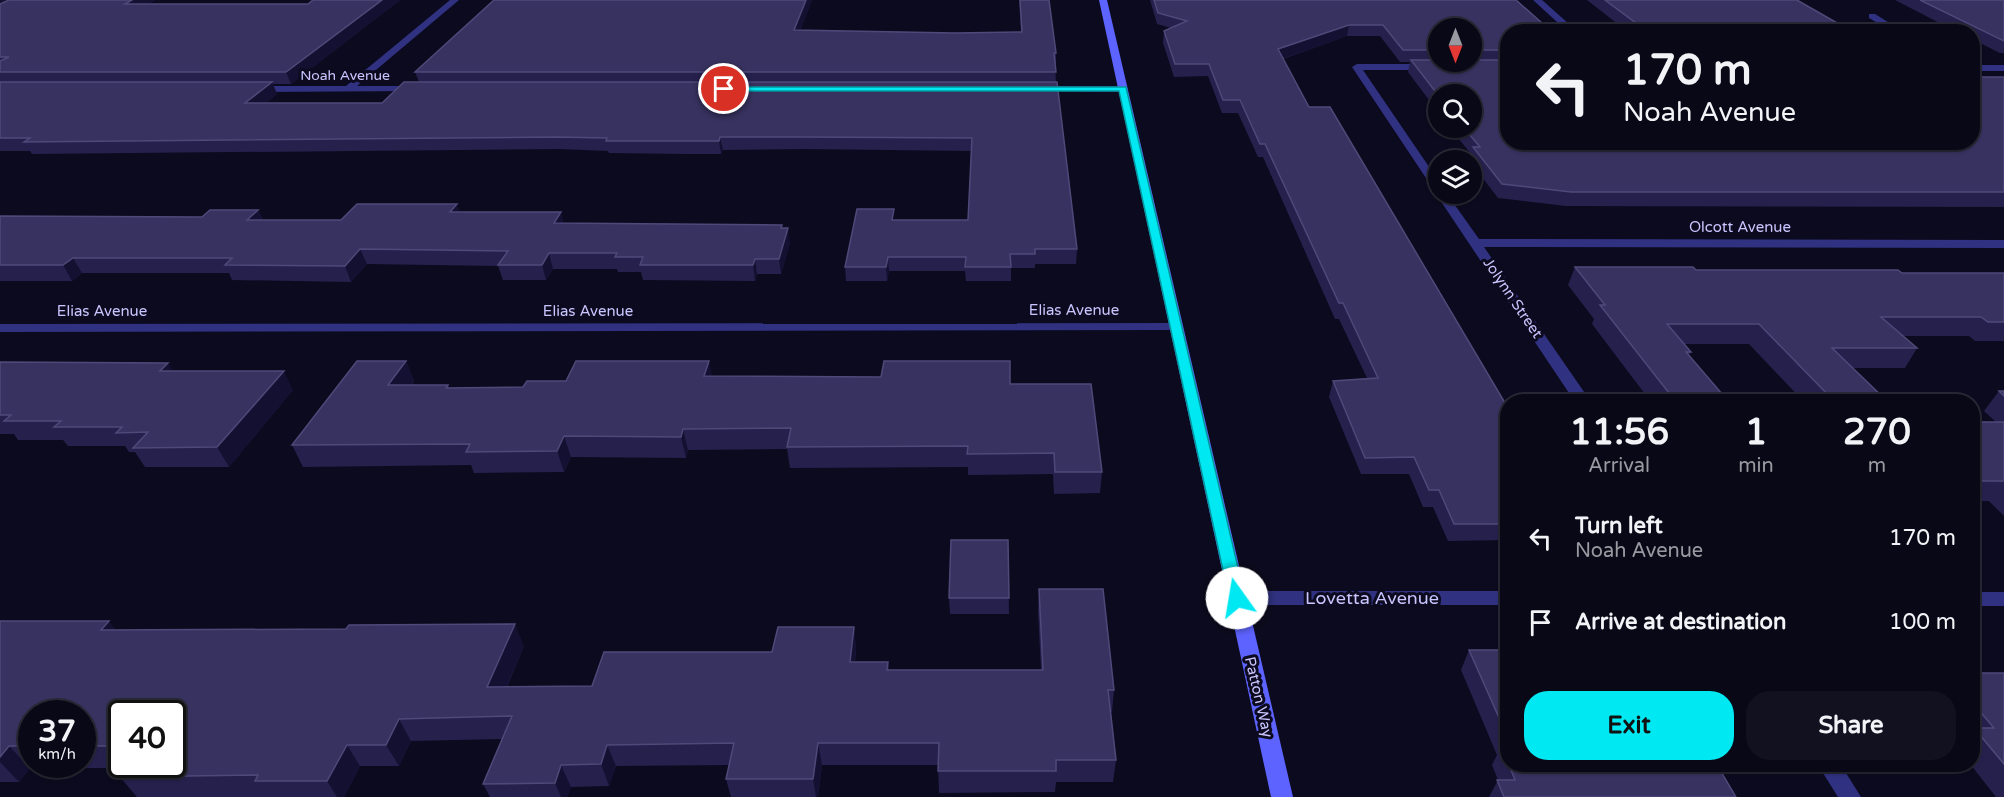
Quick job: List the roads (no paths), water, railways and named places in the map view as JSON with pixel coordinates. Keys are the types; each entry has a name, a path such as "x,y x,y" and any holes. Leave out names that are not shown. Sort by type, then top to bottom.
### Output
{"street":[{"path":"348,89 454,0"},
{"name":"Patton Way","path":"1103,0 1282,797"},
{"path":"1537,0 1565,24"},
{"path":"1872,16 1886,24"},
{"path":"1428,67 1357,67 1428,173"},
{"path":"1980,68 2004,68"},
{"name":"Noah Avenue","path":"240,89 431,89"},
{"path":"1027,89 1123,89"},
{"name":"Jolynn Street","path":"1449,204 1578,394"},
{"name":"Olcott Avenue","path":"1476,243 2004,244"},
{"name":"Elias Avenue","path":"0,328 1176,327"},
{"name":"Lovetta Avenue","path":"1237,598 1500,598"},
{"path":"1980,599 2004,599"},
{"path":"1834,772 1850,797"}]}
